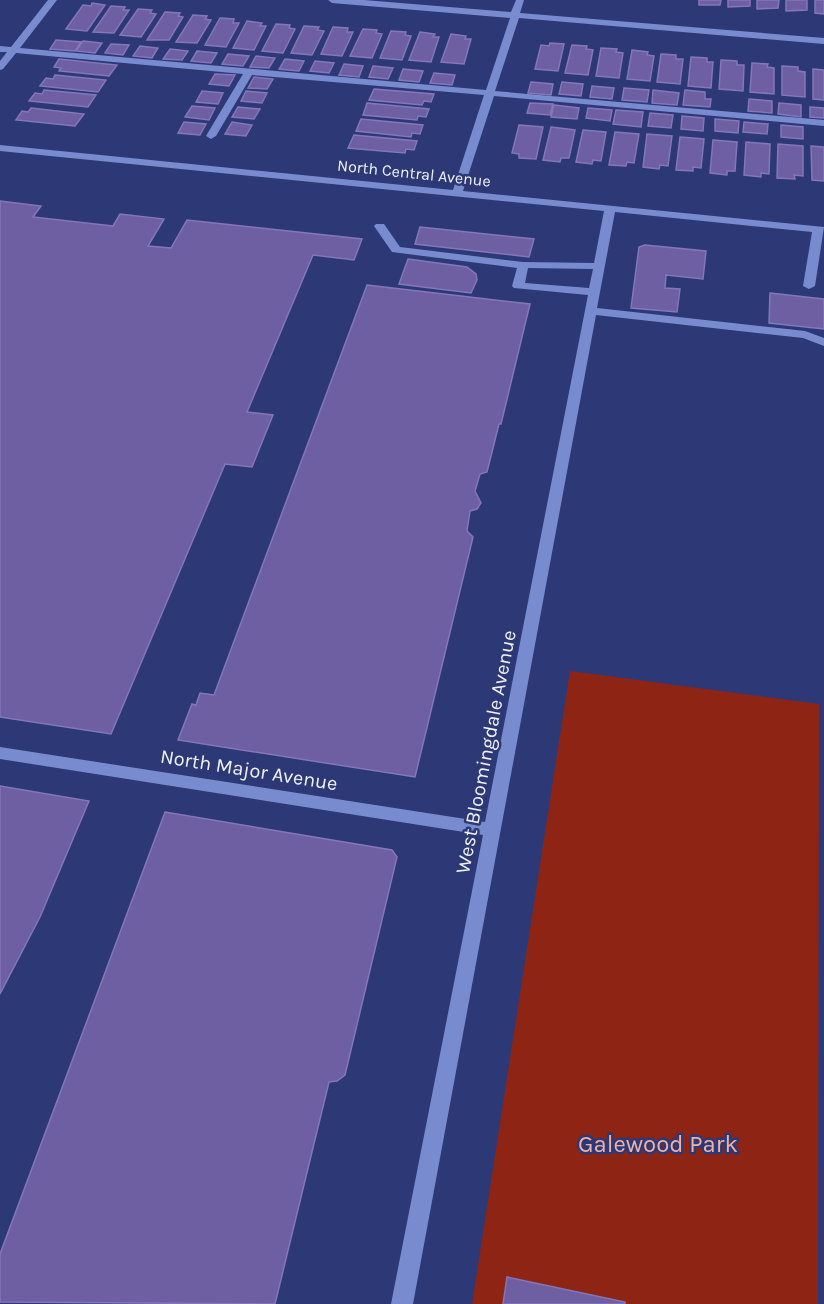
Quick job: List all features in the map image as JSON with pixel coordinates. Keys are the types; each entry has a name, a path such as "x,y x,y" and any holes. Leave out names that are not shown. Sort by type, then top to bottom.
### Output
{"street":[{"path":"0,67 53,0"},
{"path":"332,0 824,41"},
{"path":"457,194 520,0"},
{"path":"0,49 824,123"},
{"path":"211,136 249,71"},
{"name":"North Central Avenue","path":"0,148 821,230"},
{"name":"West Bloomingdale Avenue","path":"402,1304 610,209"},
{"path":"380,226 396,250 523,265 599,266"},
{"path":"809,286 821,230"},
{"path":"523,265 518,286 594,292"},
{"path":"591,312 805,334 824,342"},
{"name":"North Major Avenue","path":"0,753 492,830"}],"green space":[{"name":"Galewood Park","path":"570,671 819,704 818,1304 472,1304"}],"building":[{"path":"699,0 721,0 720,5 699,5"},
{"path":"728,0 750,0 750,6 728,7"},
{"path":"757,0 779,0 778,8 757,9"},
{"path":"786,0 807,0 807,10 786,11"},
{"path":"815,0 824,0 824,14 815,13"},
{"path":"92,3 105,5 87,31 66,29 83,5 91,6"},
{"path":"111,6 125,7 123,10 129,10 114,33 93,32"},
{"path":"138,9 152,10 150,13 156,14 141,37 120,35"},
{"path":"165,12 180,13 178,16 183,17 169,40 147,40"},
{"path":"193,15 207,16 205,19 211,20 197,43 176,42"},
{"path":"220,18 234,19 233,23 239,23 226,47 205,45"},
{"path":"247,21 262,23 260,26 266,26 254,50 233,48"},
{"path":"276,24 290,25 289,28 295,29 283,53 262,51"},
{"path":"304,26 319,27 317,30 324,31 312,55 291,53"},
{"path":"333,27 348,28 347,32 353,32 342,56 321,54"},
{"path":"363,29 377,30 376,33 382,34 372,58 350,56"},
{"path":"391,31 406,32 405,35 411,36 402,60 380,58"},
{"path":"420,32 435,34 433,37 439,37 431,62 409,60"},
{"path":"451,34 471,39 464,64 441,62"},
{"path":"56,40 81,42 75,51 50,49"},
{"path":"83,41 102,43 95,53 76,51"},
{"path":"550,43 564,44 558,71 535,69 541,45 549,46"},
{"path":"111,44 129,45 123,55 105,53"},
{"path":"572,45 587,46 586,49 593,50 588,75 565,73"},
{"path":"140,46 158,48 152,58 133,56"},
{"path":"601,48 617,49 616,52 623,53 619,78 596,76"},
{"path":"170,49 188,51 182,60 163,59"},
{"path":"632,50 648,52 647,55 654,56 650,81 627,79"},
{"path":"197,51 217,53 211,63 191,61"},
{"path":"228,54 249,56 243,66 222,64"},
{"path":"661,54 676,55 676,59 683,59 680,84 657,82"},
{"path":"256,56 275,58 269,68 250,67"},
{"path":"691,57 707,58 707,62 713,62 711,88 688,86"},
{"path":"59,59 117,65 109,76 59,71 61,68 54,67"},
{"path":"285,59 304,61 299,71 279,69"},
{"path":"721,60 737,61 737,65 744,65 743,91 719,89"},
{"path":"315,61 334,63 329,73 310,71"},
{"path":"752,63 768,64 767,67 774,68 774,94 750,92"},
{"path":"344,64 363,66 359,77 339,75"},
{"path":"373,66 393,68 388,79 369,77"},
{"path":"782,66 798,67 798,71 805,72 805,97 782,95"},
{"path":"403,69 423,71 419,82 399,80"},
{"path":"813,69 824,70 824,100 813,99"},
{"path":"434,73 455,75 452,85 430,83"},
{"path":"215,74 235,75 229,86 209,84"},
{"path":"55,75 106,80 98,92 40,86 46,78 53,79"},
{"path":"254,77 273,79 267,89 248,88"},
{"path":"531,82 553,84 551,95 528,93"},
{"path":"562,82 583,84 581,96 559,94"},
{"path":"592,86 614,88 612,99 590,97"},
{"path":"624,88 649,90 647,102 622,100"},
{"path":"374,89 434,94 431,102 424,101 422,105 369,100"},
{"path":"44,90 96,95 88,107 29,101 35,93 42,94"},
{"path":"653,90 679,93 677,105 652,103"},
{"path":"685,90 705,92 705,99 711,99 710,107 683,105"},
{"path":"202,91 223,93 218,104 196,102"},
{"path":"246,91 267,93 262,103 241,101"},
{"path":"749,99 772,101 772,113 748,111"},
{"path":"367,103 429,109 426,117 418,116 417,120 363,115"},
{"path":"530,103 553,104 550,115 527,113"},
{"path":"779,103 801,105 801,117 778,114"},
{"path":"554,105 579,108 577,119 551,117"},
{"path":"192,106 215,108 209,120 185,117"},
{"path":"238,107 260,109 254,119 232,117"},
{"path":"810,107 824,108 824,118 810,117"},
{"path":"31,108 84,114 75,126 16,120 22,111 28,112"},
{"path":"588,108 612,110 610,121 586,118"},
{"path":"616,110 643,112 641,127 613,124"},
{"path":"650,113 673,115 671,128 648,126"},
{"path":"682,116 704,118 703,131 681,129"},
{"path":"361,119 423,125 420,134 412,133 411,137 356,131"},
{"path":"715,119 739,121 738,133 715,131"},
{"path":"184,122 206,124 200,135 178,133"},
{"path":"232,122 252,125 246,136 225,134"},
{"path":"744,122 768,124 767,134 743,132"},
{"path":"519,125 543,127 536,159 519,158 519,154 512,153"},
{"path":"781,125 803,127 803,139 781,137"},
{"path":"551,127 575,130 569,158 561,158 560,162 543,160"},
{"path":"583,130 606,132 601,161 593,160 592,164 576,162"},
{"path":"615,132 639,134 634,163 627,162 626,166 609,165"},
{"path":"647,134 672,136 668,166 660,165 659,169 643,167"},
{"path":"354,135 417,141 414,150 406,149 405,153 348,148"},
{"path":"680,137 704,139 701,168 693,167 693,171 676,170"},
{"path":"713,140 737,142 735,171 727,171 727,175 710,173"},
{"path":"746,142 770,144 769,174 761,173 761,177 744,175"},
{"path":"778,144 803,146 803,176 794,175 795,179 777,178"},
{"path":"811,146 824,147 824,181 812,180"},
{"path":"0,201 41,206 33,217 113,226 120,214 164,219 148,246 171,248 187,220 362,239 354,260 313,255 247,412 273,415 252,467 225,464 111,734 0,717"},
{"path":"420,227 534,239 529,257 415,244"},
{"path":"645,245 706,251 703,279 666,275 665,288 680,289 677,312 631,308 639,247"},
{"path":"408,259 467,267 476,274 477,280 471,293 399,284"},
{"path":"367,285 530,304 487,472 480,474 475,491 481,503 477,509 470,511 467,531 473,537 415,777 178,740 192,704 196,705 200,693 214,695"},
{"path":"770,293 824,299 824,329 769,323"},
{"path":"0,786 89,801 40,917 0,994"},
{"path":"165,812 392,850 397,857 345,1075 337,1081 329,1082 275,1304 0,1302 0,1254"},
{"path":"507,1277 625,1302 625,1304 503,1304"}]}
